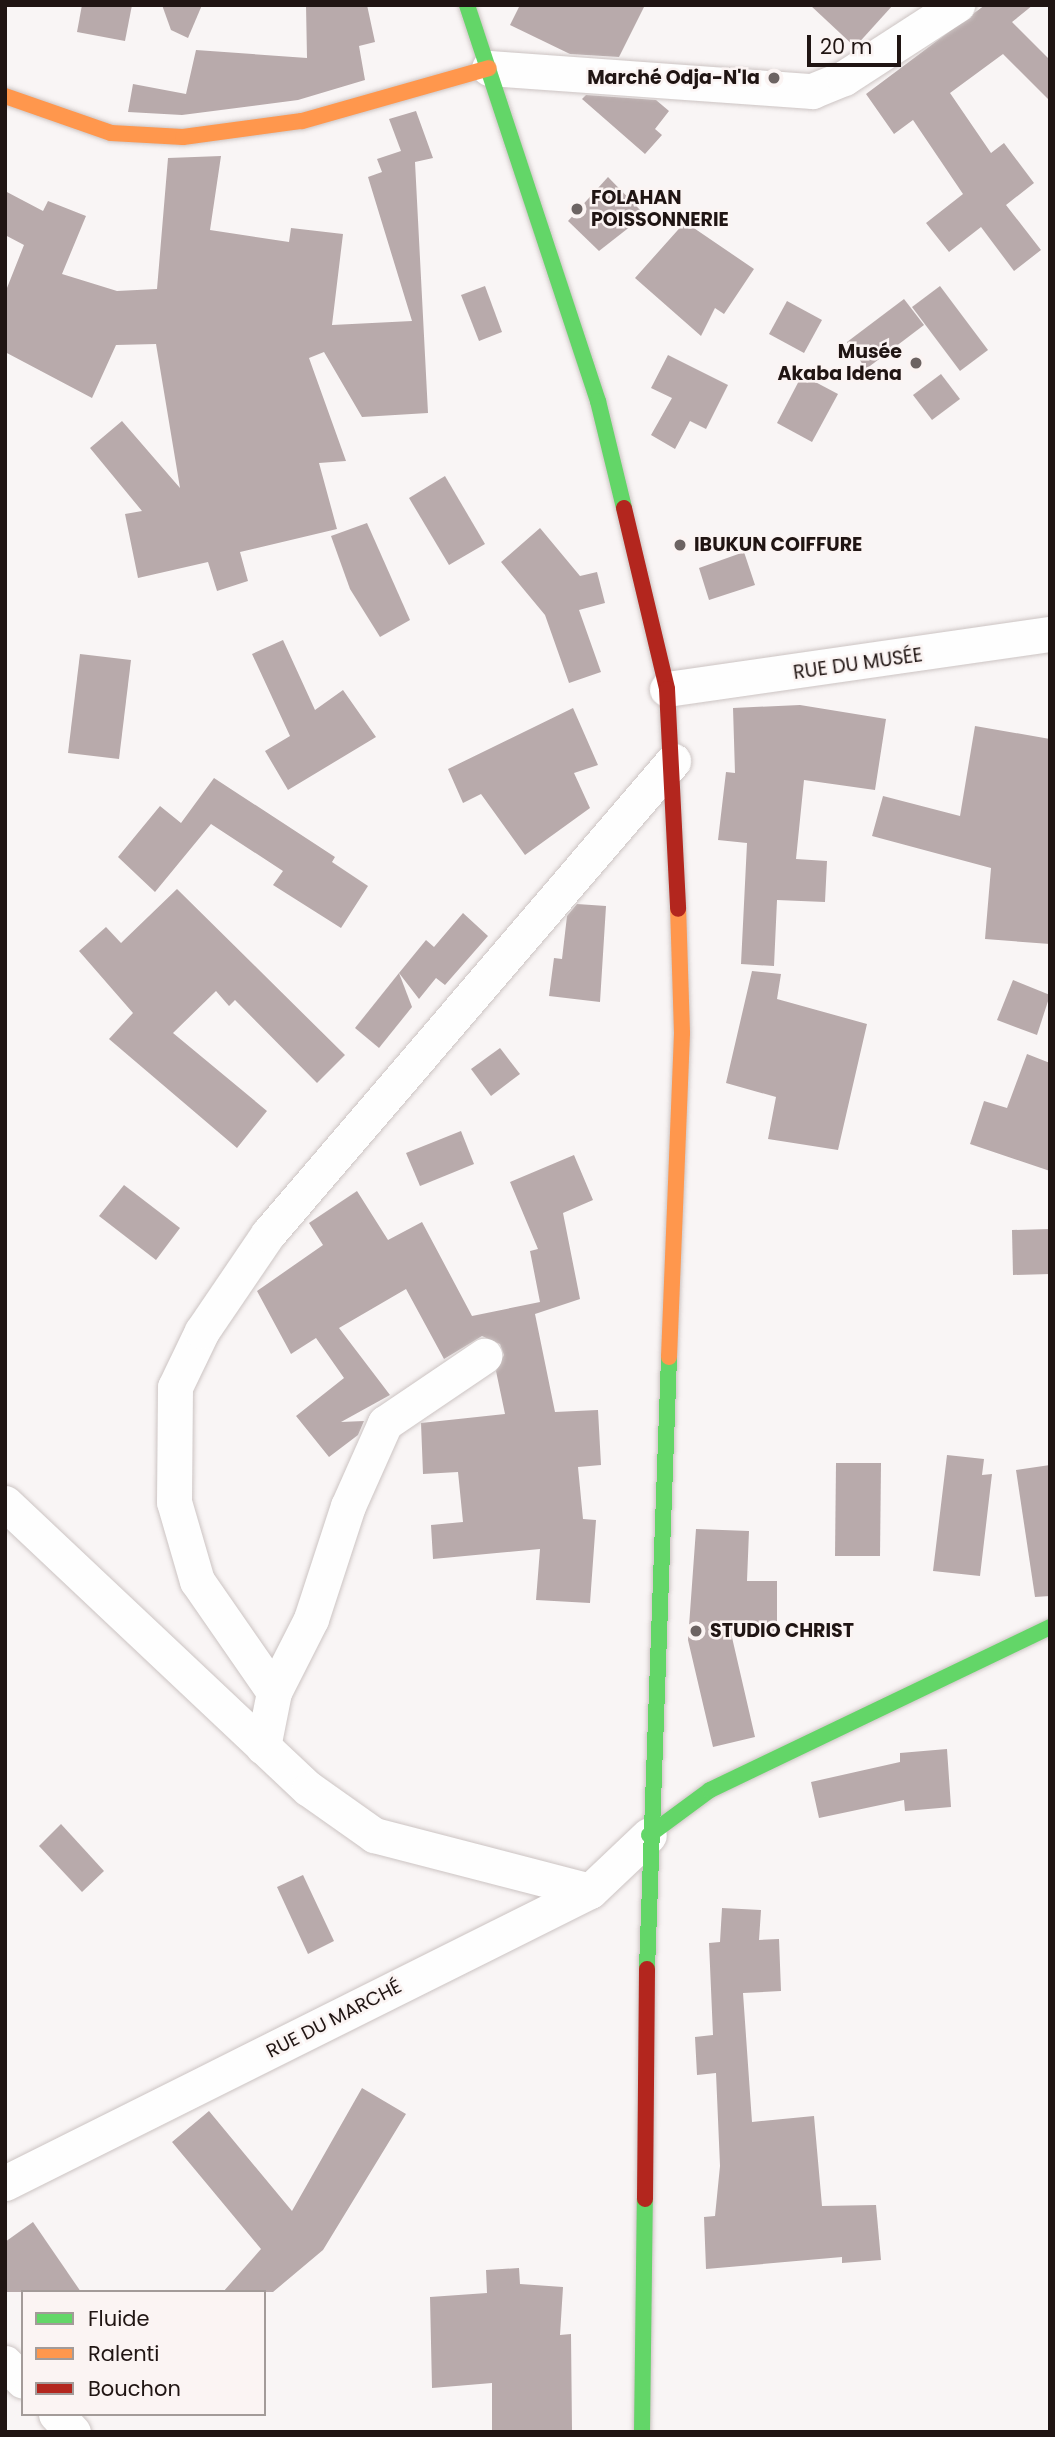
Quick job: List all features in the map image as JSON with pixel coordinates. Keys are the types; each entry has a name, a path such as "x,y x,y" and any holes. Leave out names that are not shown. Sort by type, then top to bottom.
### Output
{"main road":[{"path":"467,5 598,401 667,689 673,761 682,1033 649,1835 642,2432"},
{"path":"5,96 111,133 183,136 302,121 489,68"},
{"path":"649,1835 710,1790 1050,1627"}],"street":[{"path":"489,68 812,91 844,78 957,5"},
{"name":"RUE DU MUSÉE","path":"667,689 1050,634"},
{"path":"274,1692 197,1581 174,1502 176,1387 202,1331 268,1234 673,761"},
{"path":"263,1747 274,1692 311,1619 348,1506 385,1423 484,1356"},
{"path":"5,1503 263,1747 374,1835 590,1891"},
{"name":"RUE DU MARCHÉ","path":"5,2183 590,1891 649,1835"},
{"path":"5,2363 21,2379"},
{"path":"58,2416 73,2432"}],"building":[{"path":"82,5 132,5 125,41 77,32"},
{"path":"162,5 202,5 188,38 171,30"},
{"path":"306,5 367,5 375,42 359,46 365,80 298,100 182,115 128,112 133,84 186,94 196,50 307,58"},
{"path":"520,5 645,5 619,57 570,54 510,25"},
{"path":"810,5 893,5 855,47"},
{"path":"985,5 1033,5 1012,22 1050,60 1050,101 1003,54 950,93 991,153 1004,143 1034,183 1006,205 1041,250 1014,271 981,227 949,252 926,223 963,194 913,120 894,134 866,94"},
{"path":"586,95 656,100 669,111 655,129 662,135 645,154 582,99"},
{"path":"416,111 433,158 415,162 428,413 362,417 324,352 309,358 346,461 319,463 337,529 240,552 248,581 217,591 208,562 138,578 125,514 142,511 90,448 122,421 180,488 156,344 116,345 92,398 5,352 5,293 24,245 5,235 5,191 43,211 48,201 86,216 62,274 117,291 157,289 168,158 221,156 210,230 289,242 291,228 343,234 332,325 412,321 368,177 382,172 377,159 401,151 389,119"},
{"path":"608,177 645,215 599,251 568,221"},
{"path":"685,222 754,269 724,314 715,308 701,336 635,278"},
{"path":"485,286 502,332 479,341 461,295"},
{"path":"940,286 988,350 960,371 912,307"},
{"path":"904,299 924,325 866,369 847,342"},
{"path":"787,301 822,320 804,353 769,334"},
{"path":"668,355 728,385 706,429 690,421 675,449 651,435 672,398 651,388"},
{"path":"941,374 960,399 932,420 913,395"},
{"path":"802,375 838,394 812,442 777,423"},
{"path":"445,476 485,544 449,565 409,498"},
{"path":"367,523 410,620 380,637 350,589 331,536"},
{"path":"540,528 580,576 597,572 605,603 579,610 601,672 569,683 545,615 501,562"},
{"path":"744,552 755,585 709,600 699,568"},
{"path":"283,640 315,710 343,690 376,737 288,790 265,751 290,736 252,654"},
{"path":"80,654 131,660 119,759 68,753"},
{"path":"800,705 886,719 875,790 804,780 796,859 827,861 825,902 777,900 774,966 741,964 747,843 718,840 726,772 735,773 733,708"},
{"path":"573,708 598,765 574,773 590,808 525,855 481,794 463,803 448,769"},
{"path":"975,726 1050,739 1050,944 985,939 991,868 872,836 883,796 960,816"},
{"path":"214,778 335,857 332,862 368,886 341,928 273,885 283,871 211,824 155,892 118,857 160,806 181,823"},
{"path":"177,889 345,1055 317,1083 235,1000 229,1006 216,991 173,1033 267,1111 237,1148 109,1039 133,1013 79,951 106,927 121,943"},
{"path":"577,904 606,906 600,1002 549,996 554,958 562,959 567,916"},
{"path":"463,913 488,936 445,985 436,978 419,999 399,973 426,940 434,947"},
{"path":"752,971 781,974 777,999 867,1024 838,1150 768,1139 776,1097 726,1083"},
{"path":"399,973 412,1007 379,1048 355,1028"},
{"path":"1013,980 1050,995 1037,1035 997,1020"},
{"path":"500,1048 520,1074 491,1096 471,1069"},
{"path":"1027,1054 1050,1063 1050,1171 970,1144 984,1101 1007,1108"},
{"path":"461,1131 474,1164 420,1186 406,1153"},
{"path":"574,1155 593,1200 563,1213 580,1299 535,1314 555,1412 598,1410 601,1465 578,1467 583,1519 596,1520 590,1603 536,1600 540,1549 433,1559 431,1525 463,1522 458,1472 423,1474 421,1423 505,1414 496,1371 504,1355 500,1344 482,1336 444,1359 406,1289 339,1328 390,1395 341,1422 364,1421 358,1435 329,1457 296,1416 344,1378 316,1338 291,1354 257,1291 323,1245 309,1223 357,1191 388,1240 422,1222 472,1316 540,1302 530,1251 538,1249 510,1182"},
{"path":"124,1185 180,1228 156,1260 99,1216"},
{"path":"1050,1229 1050,1274 1013,1275 1012,1230"},
{"path":"947,1455 984,1459 982,1475 992,1474 980,1576 933,1571"},
{"path":"836,1463 881,1463 880,1556 835,1556"},
{"path":"1050,1465 1050,1596 1035,1597 1016,1470"},
{"path":"696,1529 749,1531 747,1581 777,1581 777,1632 731,1633 755,1737 713,1747 688,1640"},
{"path":"947,1749 951,1807 905,1811 904,1800 819,1818 811,1782 900,1762 900,1753"},
{"path":"61,1824 104,1871 82,1892 39,1846"},
{"path":"303,1875 334,1941 308,1954 277,1887"},
{"path":"722,1908 761,1910 759,1940 779,1939 781,1991 743,1993 752,2122 814,2116 822,2206 876,2205 881,2260 842,2263 842,2257 706,2269 704,2217 715,2216 720,2166 716,2073 697,2075 695,2037 713,2035 709,1943 720,1942"},
{"path":"362,2088 406,2114 323,2250 273,2292 225,2290 261,2249 172,2142 209,2111 292,2211"},
{"path":"33,2222 80,2290 5,2292 5,2242"},
{"path":"519,2268 520,2284 563,2287 560,2335 571,2334 572,2430 492,2432 492,2383 432,2388 430,2297 487,2293 486,2270"}],"traffic: fast":[{"path":"467,5 598,401 624,508"},
{"path":"647,1969 669,1357"},
{"path":"649,1835 710,1790 1050,1627"},
{"path":"642,2432 645,2199"}],"traffic: slow":[{"path":"5,96 111,133 183,137 302,121 489,68"},
{"path":"669,1357 682,1033 678,909"}],"traffic: jam":[{"path":"624,508 667,689 678,909"},
{"path":"645,2199 647,1969"}],"place":[{"name":"Marché Odja-N'la","path":"774,78"},
{"name":"FOLAHAN POISSONNERIE","path":"577,209"},
{"name":"Musée Akaba Idena","path":"916,363"},
{"name":"IBUKUN COIFFURE","path":"680,545"},
{"name":"STUDIO CHRIST","path":"696,1631"}]}
